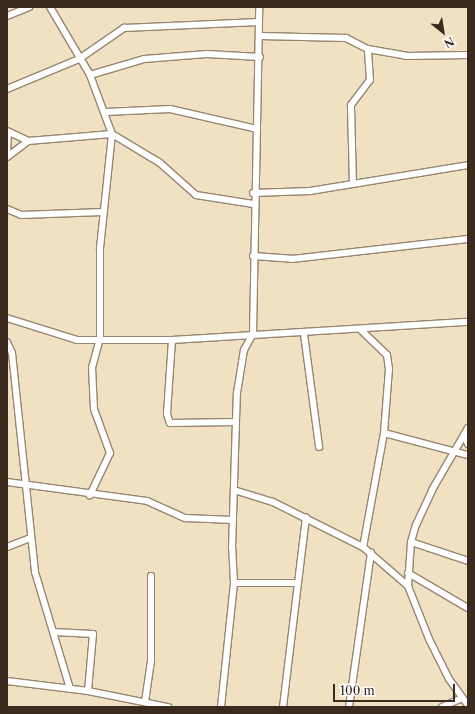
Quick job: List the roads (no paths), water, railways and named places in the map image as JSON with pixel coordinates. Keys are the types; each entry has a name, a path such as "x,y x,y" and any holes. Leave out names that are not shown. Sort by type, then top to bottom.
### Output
{"street":[{"path":"7,16 28,7"},
{"path":"50,7 79,59 90,75 106,112 112,134 103,212 99,265 100,338 92,367 94,409 110,454 90,495"},
{"path":"221,707 234,582 236,422 244,350 253,334 253,193 260,57 259,7"},
{"path":"7,89 79,59 113,33 137,25 259,22"},
{"path":"260,36 346,38 368,49 406,56 468,56"},
{"path":"353,184 351,105 370,80 368,49"},
{"path":"90,75 144,59 207,54 260,57"},
{"path":"106,112 170,110 257,129"},
{"path":"7,156 8,132 28,142"},
{"path":"7,156 28,142 112,134 160,163 196,195 253,204"},
{"path":"253,193 353,184 468,165"},
{"path":"7,209 21,215 103,212"},
{"path":"253,256 292,259 468,238"},
{"path":"7,318 65,338 172,340 253,334 304,334 468,322"},
{"path":"361,330 381,348 388,361 384,433 363,547"},
{"path":"304,334 319,447"},
{"path":"172,340 168,420 177,425 236,422"},
{"path":"7,342 12,353 28,486 30,538 35,572 70,689"},
{"path":"468,428 432,490 410,542 408,573 408,586 429,639 462,698 468,705"},
{"path":"384,433 454,450 468,455"},
{"path":"464,435 468,444"},
{"path":"7,482 90,495 147,501 185,518 234,520"},
{"path":"234,490 273,502 306,517 363,547 408,586"},
{"path":"283,707 296,583 306,517"},
{"path":"7,547 30,538"},
{"path":"410,542 468,561"},
{"path":"349,707 371,553"},
{"path":"408,573 468,608"},
{"path":"145,702 151,661 151,576"},
{"path":"234,582 296,583"},
{"path":"54,632 93,634 88,691"},
{"path":"7,681 88,691 168,707"},
{"path":"442,707 462,698"}]}
